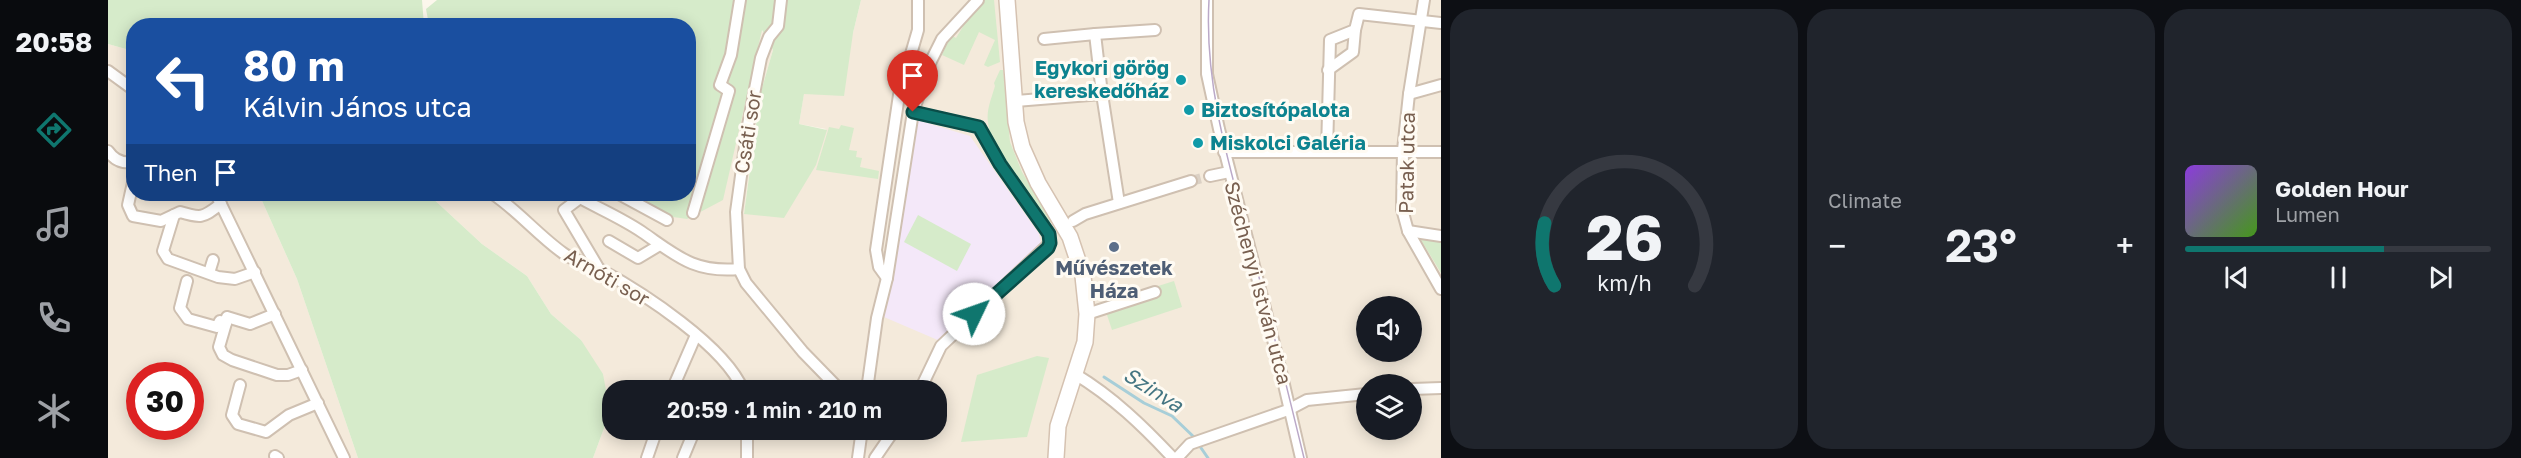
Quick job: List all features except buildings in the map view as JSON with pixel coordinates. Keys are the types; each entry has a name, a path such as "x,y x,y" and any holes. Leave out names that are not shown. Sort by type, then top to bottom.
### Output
{"street":[{"path":"693,213 729,91 720,85 731,55 740,0"},
{"name":"Csáti sor","path":"739,269 736,212 747,125 761,58 769,37 778,26 781,0"},
{"path":"887,278 879,267 876,250 899,95 918,30 918,0"},
{"path":"868,380 913,112 931,61 942,39 978,0"},
{"path":"1007,0 1016,122 1029,165 1069,224 1083,276 1087,314 1085,342 1058,426 1056,458"},
{"name":"Széchenyi István utca","path":"1207,0 1207,74 1224,152 1301,458"},
{"name":"Patak utca","path":"1424,0 1409,94 1403,150 1402,209 1408,231 1441,289"},
{"path":"1328,70 1353,52 1359,14 1441,22"},
{"path":"1044,39 1155,30"},
{"path":"1327,151 1330,40 1355,30"},
{"path":"1095,34 1119,203"},
{"path":"108,71 126,84"},
{"name":"Patak utca","path":"1409,94 1441,85"},
{"path":"1014,101 1102,94"},
{"path":"913,112 979,127 1000,164 1050,238 1048,248 941,346 925,380"},
{"path":"1224,152 1403,150 1441,152"},
{"path":"108,151 113,158 126,163"},
{"path":"1210,176 1229,172"},
{"path":"1069,224 1085,214 1191,181"},
{"path":"129,201 128,205 133,216 161,221 180,212 199,218 205,217 217,201"},
{"path":"220,201 344,458"},
{"name":"Arnóti sor","path":"501,201 564,254 634,290 696,335 718,354 739,380"},
{"path":"572,201 564,210 599,270"},
{"path":"585,201 642,232 658,246 685,262 720,271 739,269 746,283 803,352 830,380"},
{"path":"633,201 667,220"},
{"path":"174,215 163,251 168,259 218,277 235,279 255,272"},
{"path":"1408,231 1441,236"},
{"path":"609,241 638,258 658,246"},
{"path":"209,273 213,260"},
{"path":"187,281 180,308 184,315 217,327 220,321 226,323"},
{"path":"1087,314 1155,292"},
{"path":"275,314 250,324 227,317 219,347 223,355 232,360 264,365 288,375 302,370"},
{"path":"676,380 696,335"},
{"path":"1075,374 1124,409 1175,458 1190,444 1307,400 1356,395"},
{"path":"240,385 232,415 238,424 266,432 289,415 318,403"},
{"path":"1422,389 1441,388"},
{"path":"647,458 653,440"},
{"path":"683,458 690,440"},
{"path":"747,440 747,458"},
{"path":"858,458 860,440"},
{"path":"875,458 887,440"}],"shaded area":[{"path":"861,0 1441,0 1441,458 593,458 602,434 602,440 947,440 947,380 602,380 602,392 581,340 551,314 527,276 482,244 436,201 696,202 761,29 773,50 760,95 744,214 826,129 799,124 804,93 853,33"},
{"path":"108,44 126,49 126,201 262,201 297,279 358,458 108,458"},
{"path":"917,120 970,136 1039,234 1041,244 1005,280 965,313 940,341 884,317"}],"green space":[{"path":"108,0 422,0 423,18 126,18 126,49 108,44"},
{"path":"437,0 861,0 853,33 844,96 804,94 799,124 827,130 816,165 784,218 744,214 760,95 773,50 762,30 723,200 687,219 653,214 643,201 696,201 696,18 428,18 426,9"},
{"path":"983,0 994,0 1000,62 988,67 984,65 995,40 979,32 964,65 942,55 951,35 956,38 964,25 963,21"},
{"path":"1000,70 1003,70 1010,142 1022,172 1051,221 1048,227 1003,163 991,135 988,113 994,83"},
{"path":"841,125 854,128 849,150 857,151 856,157 862,158 860,167 879,171 878,179 816,170 829,127 839,129"},
{"path":"262,201 436,201 482,244 527,276 551,314 581,340 603,374 602,434 593,458 358,458 297,279"},
{"path":"918,215 971,244 957,271 904,242"},
{"path":"1418,235 1441,240 1441,273"},
{"path":"1174,281 1182,307 1112,330 1106,312 1155,287"},
{"path":"1037,356 1049,358 1027,437 961,442 977,375"}],"waterway":[{"name":"Szinva","path":"1104,377 1144,403 1172,416 1196,439"},
{"name":"Szinva","path":"1199,445 1208,458"}],"tunnel":[{"path":"1191,181 1210,176"}],"tram line":[{"path":"1209,0 1211,64 1220,126 1304,458"}],"place":[{"name":"Egykori görög kereskedőház","path":"1181,80"},
{"name":"Biztosítópalota","path":"1189,110"},
{"name":"Miskolci Galéria","path":"1198,143"},
{"name":"Művészetek Háza","path":"1114,247"}],"route":[{"path":"913,112 979,127 1000,164 1049,234 1048,248 974,314"}]}
